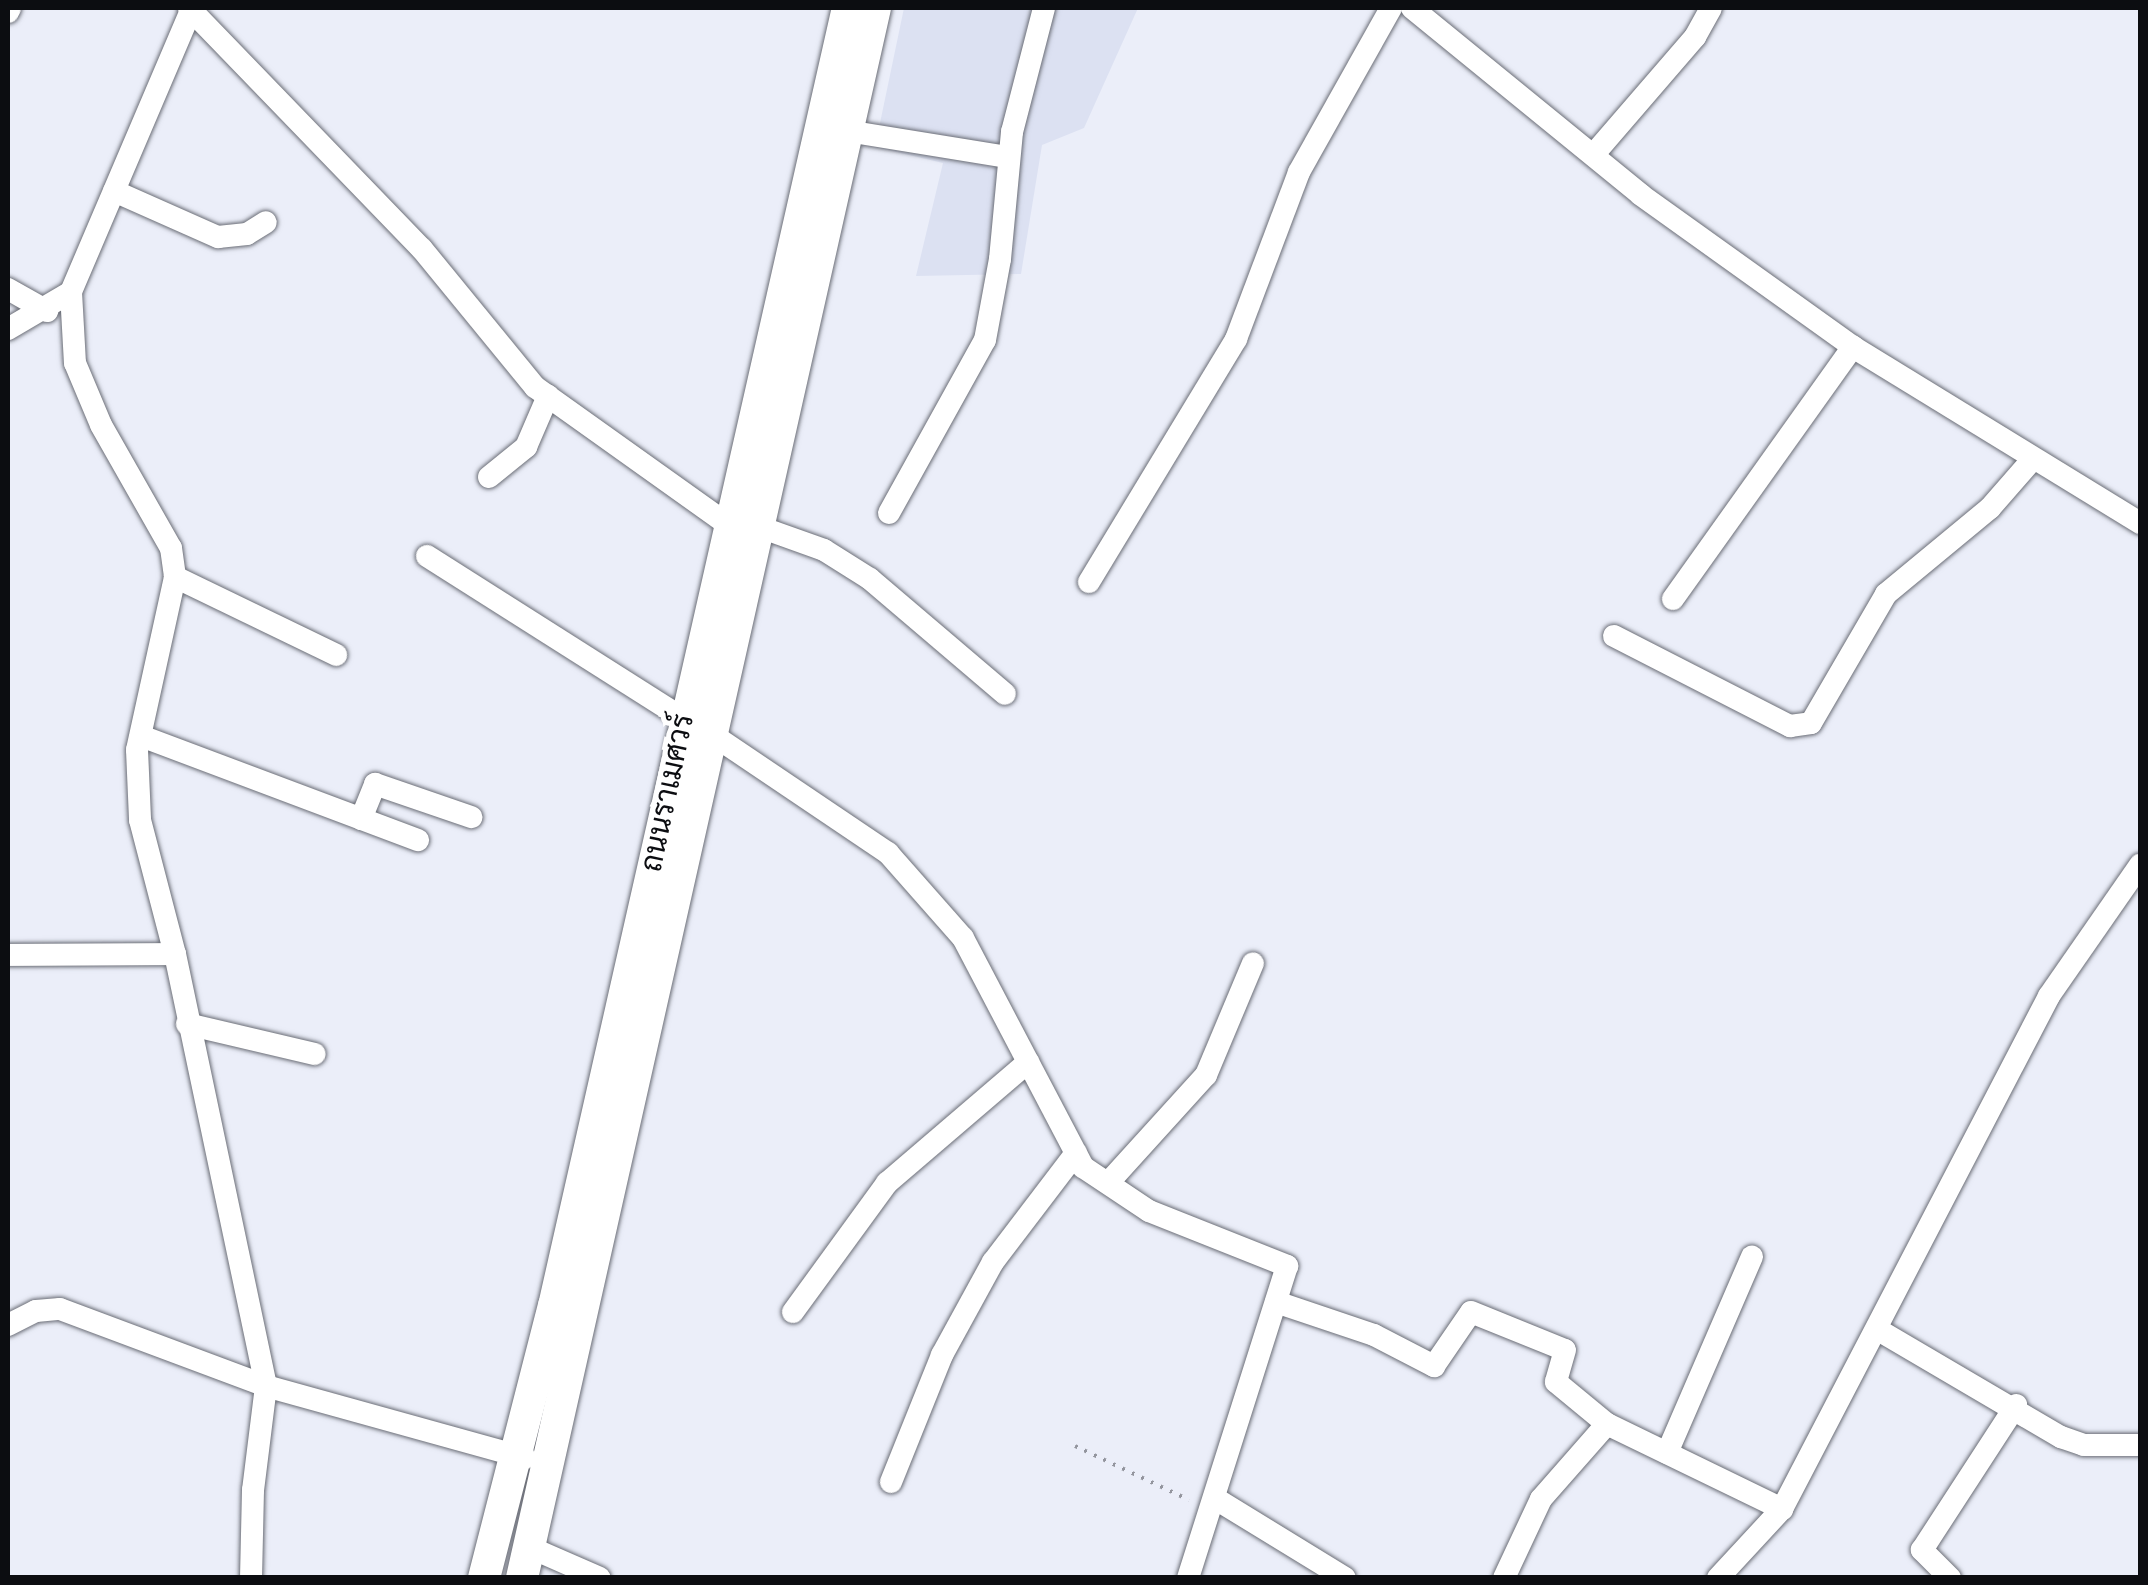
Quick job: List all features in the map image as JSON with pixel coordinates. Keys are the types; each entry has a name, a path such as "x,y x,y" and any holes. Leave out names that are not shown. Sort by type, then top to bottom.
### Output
{"main road":[{"name":"ถนนราเมศวร์","path":"484,1578 532,1457 742,525 848,8"},
{"name":"ถนนราเมศวร์","path":"742,525 847,132 875,8"},
{"name":"ถนนราเมศวร์","path":"526,1562 532,1457"}],"street":[{"path":"251,1578 253,1490 266,1386 175,954 140,820 141,736 175,577 171,548 101,425 76,363 71,292 191,8 422,249 548,396 742,525 824,550 870,579 1005,694"},
{"path":"889,513 984,340 1000,258 1008,156 1044,8"},
{"path":"1089,582 1236,339 1299,172 1390,8"},
{"path":"1412,8 1641,195 1853,346 2140,524"},
{"path":"1594,154 1695,38 1711,8"},
{"path":"847,132 1008,156"},
{"path":"114,191 218,237 247,234 266,222"},
{"path":"8,289 47,310"},
{"path":"8,329 47,310 71,292"},
{"path":"1672,600 1853,346"},
{"path":"489,477 526,446 548,396"},
{"path":"1614,636 1790,726 1811,722 1886,594 1990,508 2032,460"},
{"path":"427,556 697,726 888,853 963,938 1076,1153 1108,1183 1149,1211 1287,1266 1188,1578"},
{"path":"175,577 336,655"},
{"path":"141,736 418,840"},
{"path":"361,819 374,784 471,817"},
{"path":"1718,1578 1782,1510 1880,1331 2049,996 2140,866"},
{"path":"8,956 175,954"},
{"path":"1108,1183 1206,1075 1252,963"},
{"path":"187,1024 314,1054"},
{"path":"793,1312 887,1183 1028,1062"},
{"path":"891,1482 942,1355 993,1262 1076,1153"},
{"path":"1667,1452 1752,1258"},
{"path":"1276,1302 1374,1336 1434,1366 1471,1312 1566,1350 1556,1382 1608,1424 1782,1510"},
{"path":"8,1325 36,1311 60,1308 266,1386 532,1457"},
{"path":"1880,1331 2016,1405 2073,1441 2140,1445"},
{"path":"1950,1578 1922,1550 2016,1405"},
{"path":"1504,1578 1540,1499 1608,1424"},
{"path":"1214,1505 1345,1578"},
{"path":"526,1562 600,1578"}],"path":[{"path":"1075,1446 1214,1505"}],"shaded area":[{"path":"904,8 1138,8 1084,128 1042,145 1021,274 916,276 943,163 875,147"}]}
